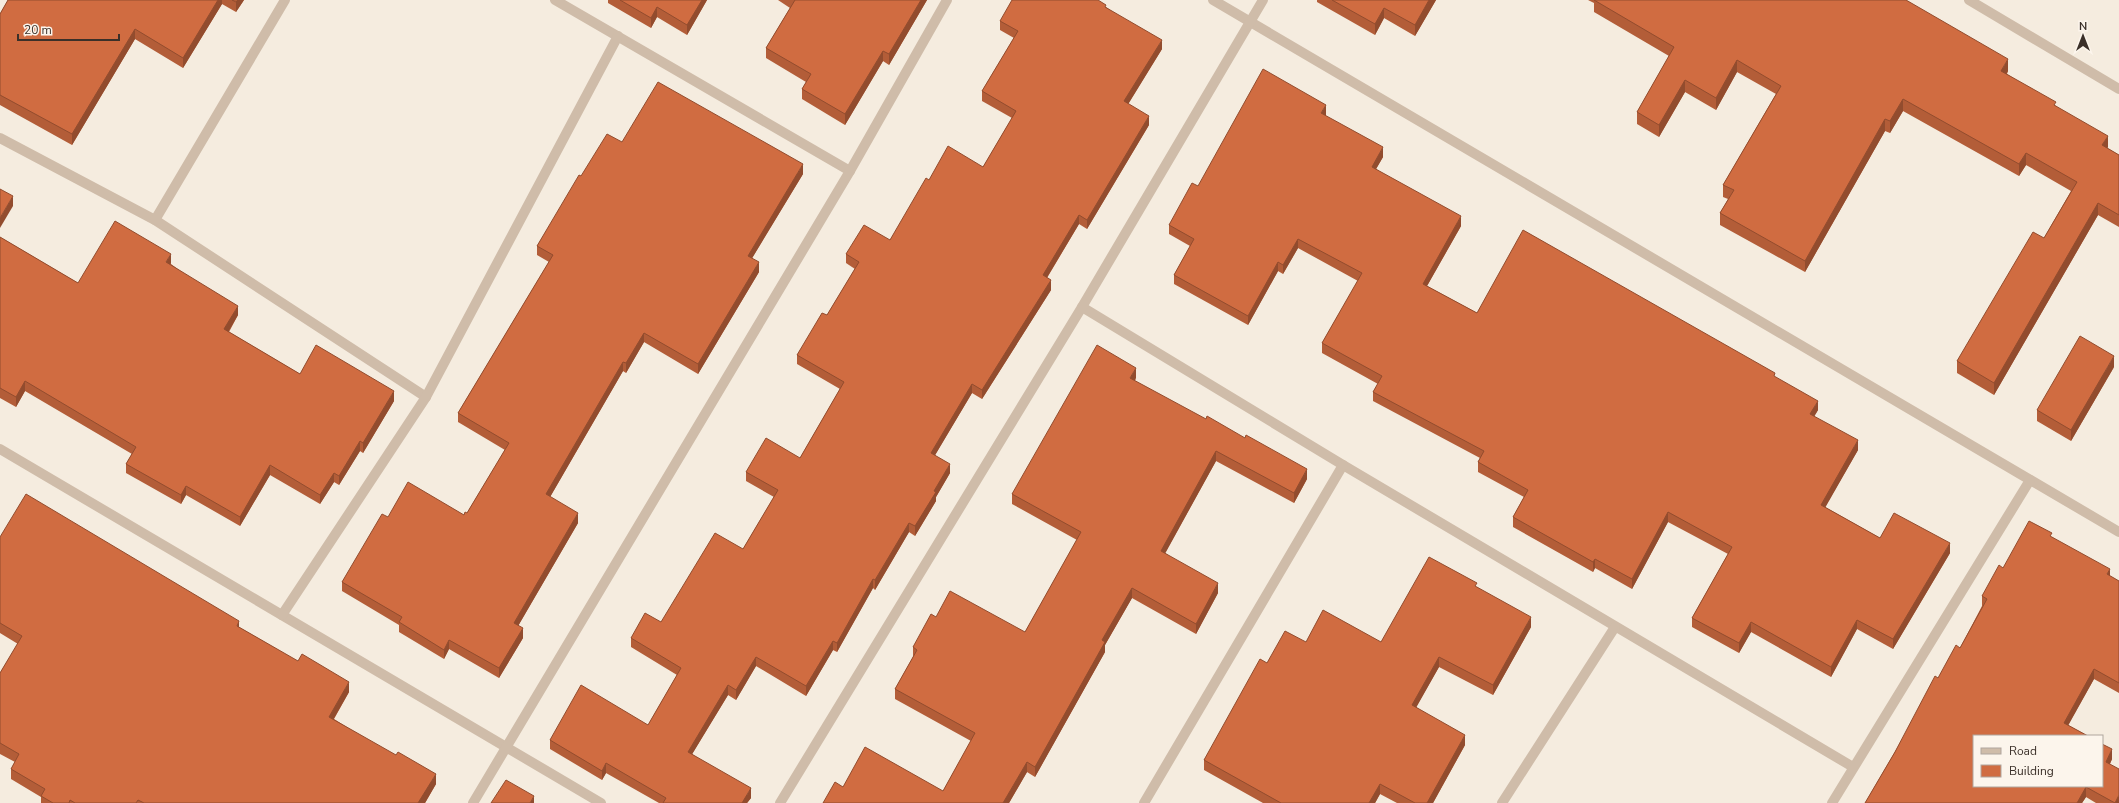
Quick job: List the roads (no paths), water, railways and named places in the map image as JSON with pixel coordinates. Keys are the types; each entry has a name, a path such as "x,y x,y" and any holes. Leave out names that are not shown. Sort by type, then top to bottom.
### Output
{"street":[{"path":"155,220 285,0"},
{"path":"555,0 850,171"},
{"path":"473,803 850,171 947,0"},
{"path":"1213,0 2119,532"},
{"path":"780,803 1082,307 1263,0"},
{"path":"1969,0 2119,89"},
{"path":"282,615 426,397 618,36"},
{"path":"0,138 155,220 426,397"},
{"path":"1082,307 1343,465 1853,767"},
{"path":"0,449 506,749 601,803"},
{"path":"1144,803 1343,465"},
{"path":"1832,803 2030,480"},
{"path":"1502,803 1615,627"}]}
